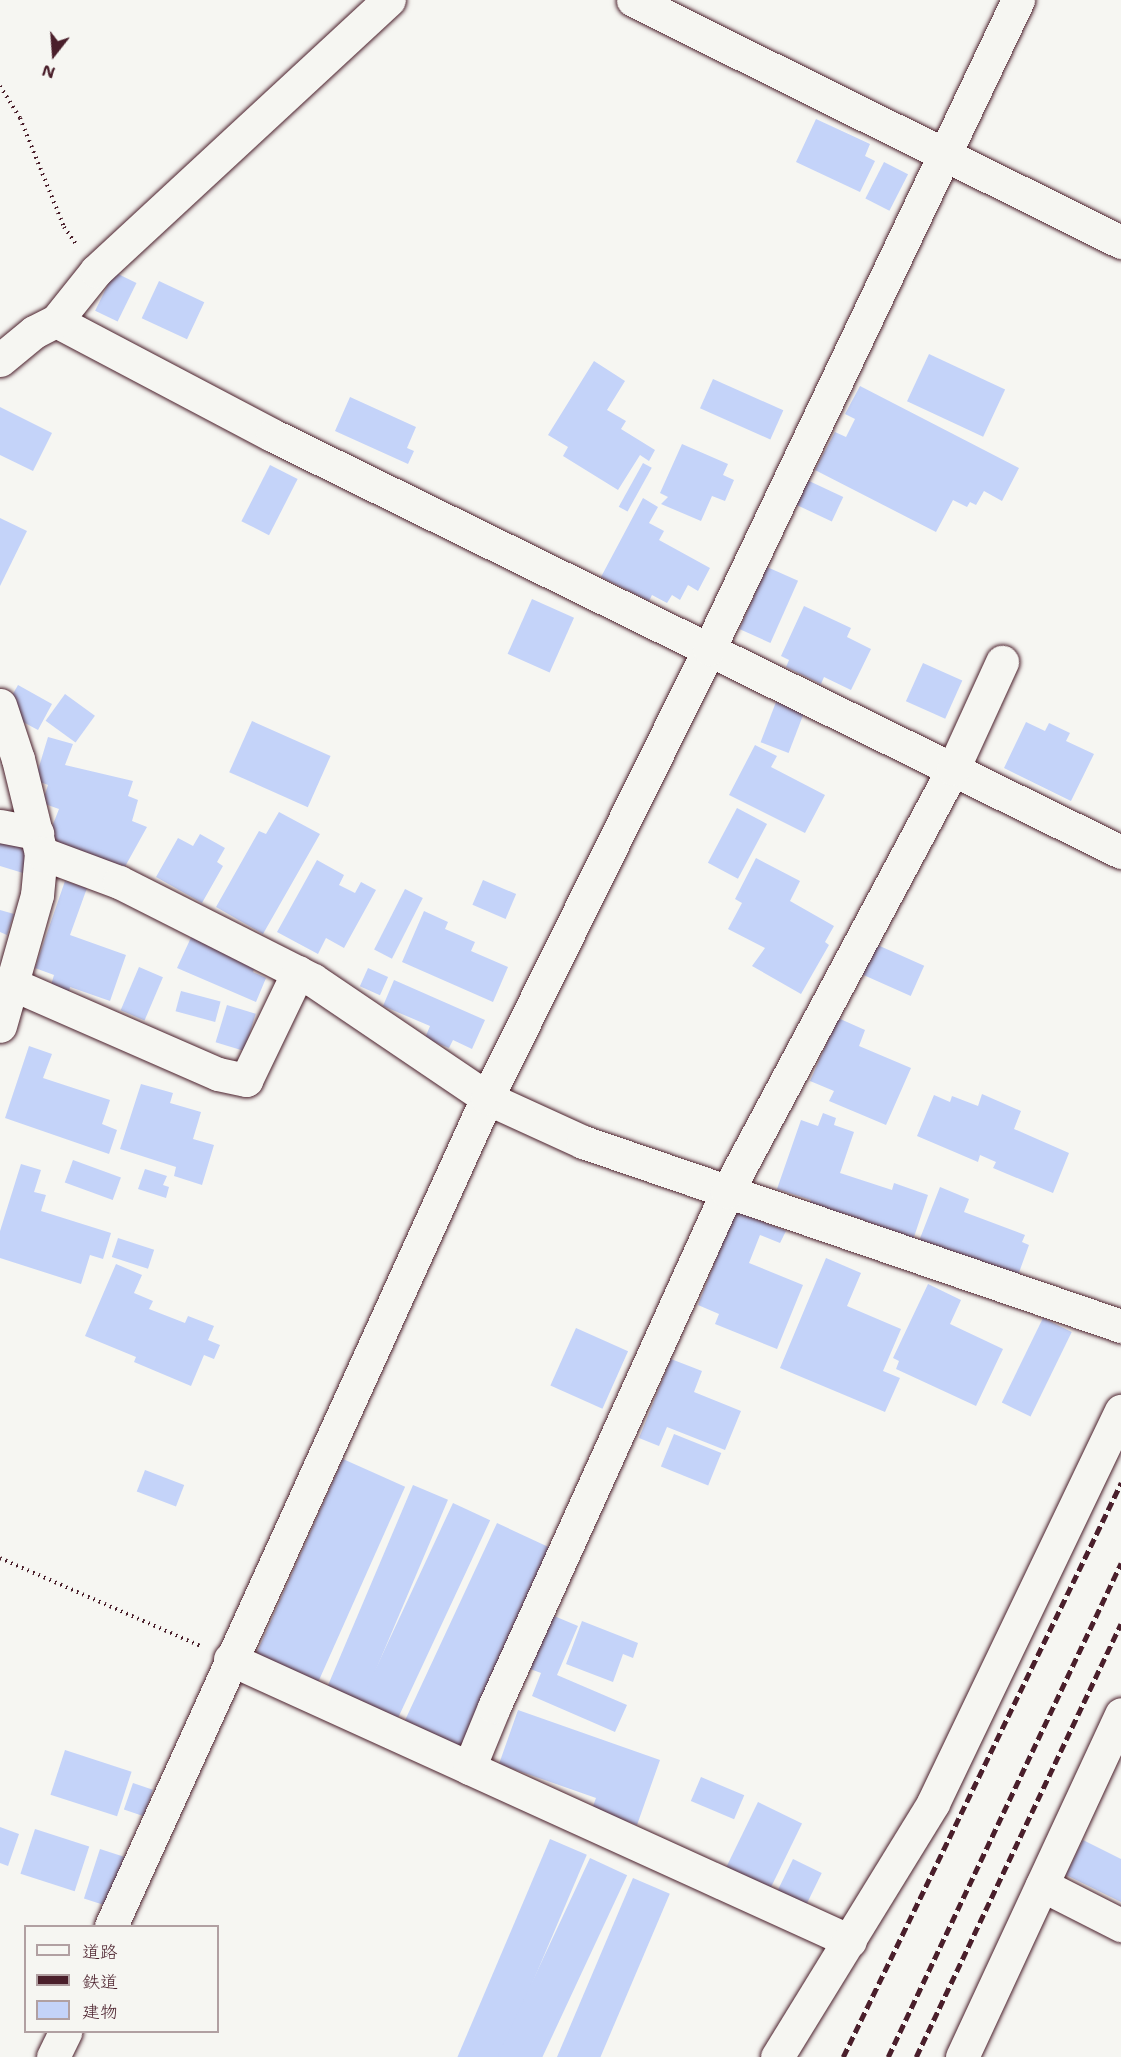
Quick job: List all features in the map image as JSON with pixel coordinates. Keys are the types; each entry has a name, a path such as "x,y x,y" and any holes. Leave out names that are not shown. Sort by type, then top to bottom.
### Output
{"street":[{"path":"0,360 34,332 56,321 96,271 389,0"},
{"path":"633,0 1121,242"},
{"path":"111,1925 230,1659 487,1098 709,649 1018,0"},
{"path":"56,321 272,435 1121,852"},
{"path":"469,1768 494,1707 727,1192 953,769 1002,662"},
{"path":"0,705 18,759 39,843 37,895 0,1026"},
{"path":"0,826 119,882 314,980 487,1098 583,1142 1121,1326"},
{"path":"12,984 218,1074 246,1080 298,972"},
{"path":"777,2057 933,1803 1121,1411"},
{"path":"230,1659 850,1941"},
{"path":"962,2057 1042,1885 1109,1771 1121,1714"},
{"path":"1042,1885 1121,1925"},
{"path":"53,2057 64,2033"}],"path":[{"path":"0,86 20,118 64,227 96,271"},
{"path":"0,1558 230,1659"}],"building":[{"path":"816,119 870,144 865,156 875,161 860,192 796,162"},
{"path":"884,162 908,174 889,211 865,199"},
{"path":"114,272 136,283 118,322 95,311"},
{"path":"159,281 204,302 187,339 142,318"},
{"path":"929,354 1005,389 983,437 907,401"},
{"path":"594,361 625,381 607,410 626,421 621,429 655,450 649,461 640,455 618,490 563,456 568,447 548,435"},
{"path":"713,379 783,410 770,440 700,408"},
{"path":"860,386 1019,468 1002,501 984,491 976,505 970,502 967,507 953,500 936,532 815,470 835,432 846,437 855,419 845,414"},
{"path":"350,397 416,427 407,448 414,451 408,464 335,431"},
{"path":"0,407 52,433 33,471 0,455"},
{"path":"682,444 728,464 723,475 734,480 725,501 712,496 701,521 661,504 668,497 660,493"},
{"path":"643,463 652,468 628,512 619,507"},
{"path":"270,465 298,479 269,535 241,521"},
{"path":"807,480 843,497 832,521 796,504"},
{"path":"643,498 658,507 649,523 664,531 659,540 710,568 698,591 688,585 680,600 672,595 667,603 652,595 649,601 601,577"},
{"path":"0,518 27,531 0,586"},
{"path":"767,567 798,581 770,643 739,629"},
{"path":"532,599 574,618 550,673 508,654"},
{"path":"804,606 851,628 847,637 871,649 851,690 824,677 821,684 786,667 789,660 781,656"},
{"path":"923,663 962,680 945,719 906,701"},
{"path":"18,685 52,704 38,730 10,715 10,699"},
{"path":"65,694 95,716 76,742 46,721"},
{"path":"776,702 804,713 789,753 761,742"},
{"path":"252,721 331,756 308,807 229,772"},
{"path":"1026,722 1045,731 1049,723 1070,733 1066,741 1094,754 1071,801 1004,768"},
{"path":"48,737 73,744 65,765 133,781 128,796 138,800 132,821 147,827 122,872 48,837 59,809 42,803 48,785 35,780"},
{"path":"755,745 777,756 771,767 825,795 805,833 729,795"},
{"path":"737,808 767,824 738,879 708,863"},
{"path":"279,812 320,834 263,934 216,907 259,831 266,834"},
{"path":"200,834 225,848 217,862 223,866 202,903 156,877 178,838 193,846"},
{"path":"0,838 31,847 23,873 0,866"},
{"path":"756,858 800,881 790,901 834,926 825,942 829,945 801,994 752,966 765,948 728,929 742,903 735,899"},
{"path":"317,860 344,875 339,885 355,893 361,882 376,890 344,948 326,938 318,954 277,932"},
{"path":"483,880 516,894 506,919 472,905"},
{"path":"65,881 87,888 70,935 126,955 110,1001 70,987 69,992 51,985 54,975 35,968"},
{"path":"405,889 423,898 392,959 374,950"},
{"path":"0,910 14,914 7,935 0,932"},
{"path":"424,911 448,922 445,929 475,942 471,951 508,967 493,1002 402,962"},
{"path":"194,931 255,967 253,972 266,978 256,1002 177,968"},
{"path":"873,943 924,966 911,996 860,973"},
{"path":"139,967 163,977 145,1020 121,1010"},
{"path":"368,968 388,977 380,995 360,986"},
{"path":"394,980 485,1020 472,1049 453,1040 449,1048 425,1038 430,1026 383,1006"},
{"path":"181,991 221,1002 215,1022 176,1011"},
{"path":"227,1005 256,1014 244,1051 216,1042"},
{"path":"838,1018 865,1030 859,1046 911,1068 886,1125 829,1101 834,1091 810,1081"},
{"path":"29,1046 52,1054 43,1078 110,1100 102,1124 117,1130 109,1154 5,1118"},
{"path":"141,1084 173,1093 170,1103 201,1112 193,1139 214,1145 202,1185 174,1176 176,1167 120,1149"},
{"path":"982,1094 1021,1111 1014,1129 1069,1153 1053,1193 993,1168 996,1162 980,1155 978,1162 917,1136 934,1095 950,1102 952,1096 978,1106"},
{"path":"823,1113 836,1118 834,1125 854,1132 840,1173 892,1190 894,1183 928,1195 911,1246 882,1227 843,1213 840,1221 808,1210 811,1200 777,1189 801,1120 818,1126"},
{"path":"73,1160 121,1177 113,1200 65,1183"},
{"path":"21,1164 41,1170 34,1192 46,1195 41,1211 111,1233 103,1259 90,1255 81,1284 0,1258 0,1231"},
{"path":"145,1169 167,1176 163,1185 169,1187 166,1198 138,1189"},
{"path":"940,1187 969,1199 964,1212 1025,1235 1022,1242 1029,1245 1017,1278 919,1241"},
{"path":"735,1211 786,1231 780,1243 760,1235 749,1263 803,1285 777,1349 715,1324 719,1314 698,1305"},
{"path":"118,1238 154,1250 148,1269 112,1257"},
{"path":"826,1258 861,1273 847,1306 901,1329 883,1371 900,1378 885,1412 780,1368"},
{"path":"116,1264 142,1275 134,1293 153,1301 149,1309 185,1323 188,1316 214,1326 208,1340 220,1345 214,1359 204,1355 191,1386 134,1362 136,1357 85,1336"},
{"path":"928,1284 961,1300 950,1324 1003,1349 976,1406 896,1369 899,1361 893,1358"},
{"path":"1043,1318 1072,1332 1031,1417 1002,1402"},
{"path":"576,1328 628,1351 602,1409 550,1386"},
{"path":"671,1359 702,1371 694,1392 741,1411 725,1450 667,1427 659,1446 639,1438"},
{"path":"674,1434 721,1453 708,1486 661,1466"},
{"path":"343,1459 405,1487 317,1685 255,1657"},
{"path":"145,1470 184,1485 176,1507 137,1491"},
{"path":"413,1485 448,1500 362,1703 327,1688"},
{"path":"453,1503 490,1520 397,1720 360,1702"},
{"path":"497,1523 555,1550 461,1751 403,1724"},
{"path":"547,1613 578,1626 557,1675 627,1705 615,1732 532,1696 541,1673 525,1667"},
{"path":"582,1621 638,1643 633,1658 623,1654 613,1682 566,1664"},
{"path":"518,1710 660,1760 637,1825 592,1809 596,1798 499,1764"},
{"path":"65,1750 132,1772 117,1816 50,1795"},
{"path":"701,1777 744,1795 734,1819 691,1801"},
{"path":"133,1783 153,1790 144,1816 124,1809"},
{"path":"758,1802 802,1823 767,1895 723,1874"},
{"path":"0,1827 19,1834 8,1866 0,1863"},
{"path":"35,1829 89,1847 75,1891 20,1874"},
{"path":"550,1839 587,1855 501,2057 457,2057"},
{"path":"1083,1840 1121,1859 1121,1902 1066,1875"},
{"path":"100,1849 125,1857 109,1906 84,1898"},
{"path":"590,1858 627,1875 542,2057 498,2056"},
{"path":"793,1859 822,1873 801,1915 772,1901"},
{"path":"633,1878 670,1894 600,2057 557,2057"}],"railway":[{"path":"843,2057 1121,1483"},
{"path":"888,2057 1121,1563"},
{"path":"916,2057 1121,1624"}]}
